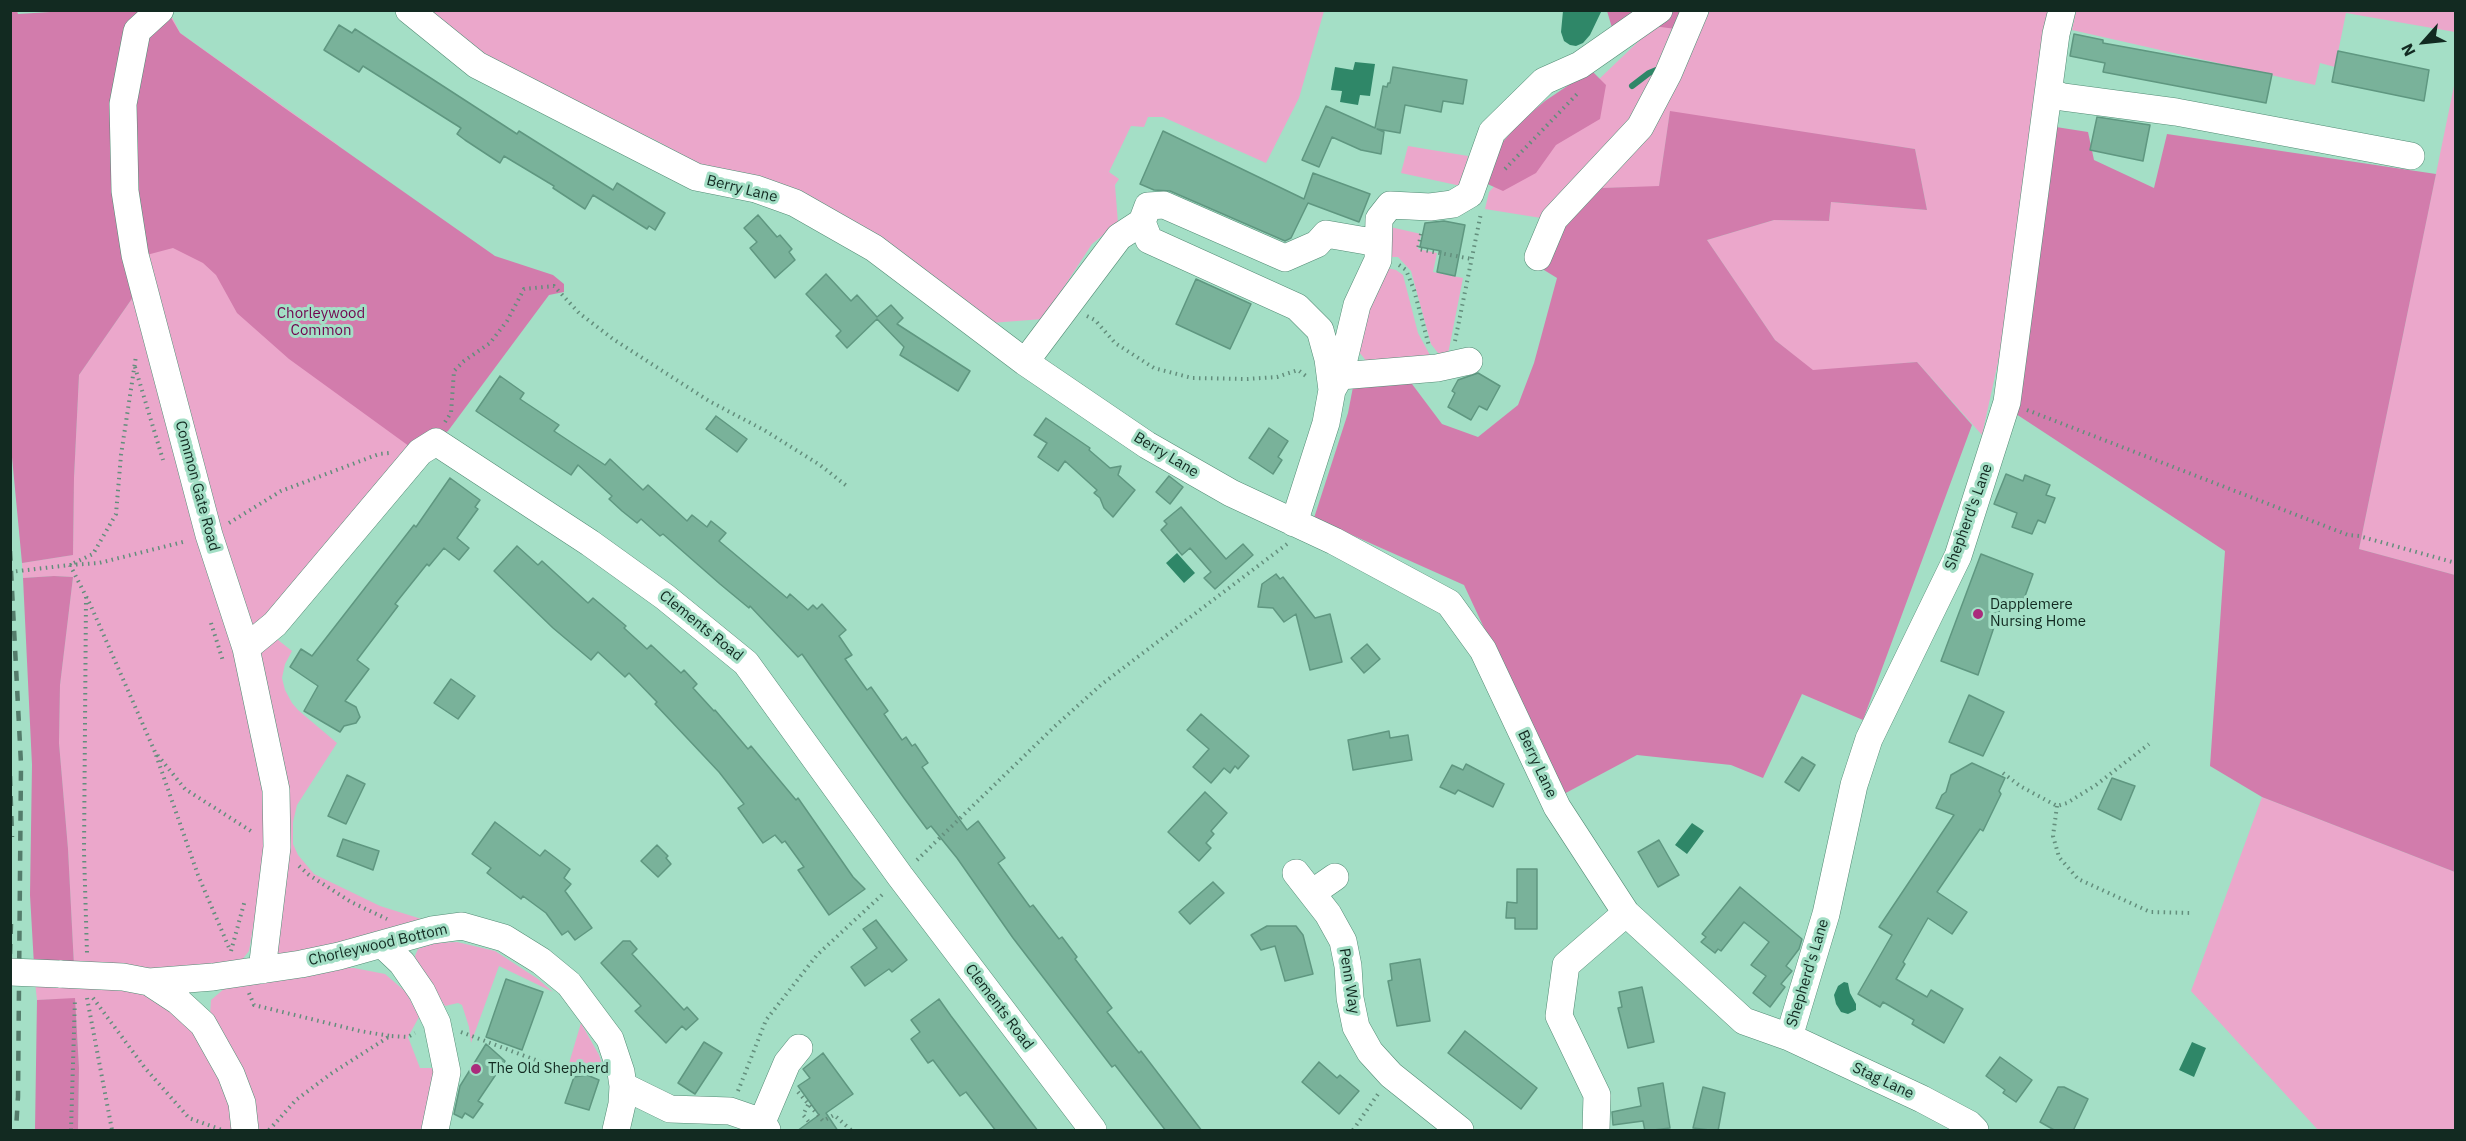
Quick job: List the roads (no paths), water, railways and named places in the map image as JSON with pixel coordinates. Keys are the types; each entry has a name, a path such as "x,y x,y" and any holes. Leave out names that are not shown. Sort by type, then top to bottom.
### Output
{"street":[{"name":"Common Gate Road","path":"160,10 137,31 123,104 124,191 194,539 234,655 276,790 277,847 251,972"},
{"name":"Berry Lane","path":"409,10 477,65 696,177 756,189 795,203 874,248 1025,362 1147,445 1231,493 1449,603 1483,650 1557,807 1626,913 1744,1021 1789,1037"},
{"path":"1300,526 1357,305 1378,252 1379,219 1390,205 1430,207 1454,204 1470,194 1492,132 1544,81 1580,65 1659,10"},
{"path":"1538,257 1554,219 1640,127 1668,74 1695,10"},
{"name":"Shepherd's Lane","path":"1789,1037 1826,914 1854,785 1869,739 1958,556 2007,402 2062,10"},
{"path":"2049,92 2063,98 2176,112 2411,156"},
{"path":"1025,362 1119,237 1142,222 1148,206 1164,205 1285,258 1317,244 1326,234 1378,252"},
{"path":"1142,222 1149,240 1297,307 1320,330 1334,387"},
{"path":"1334,387 1460,363"},
{"name":"Clements Road","path":"234,655 275,624 428,447 571,529 665,597 746,663 900,876 1093,1131"},
{"name":"Penn Way","path":"1335,877 1304,883 1329,914 1343,941 1356,1027 1370,1052 1391,1075 1460,1131"},
{"path":"1596,1131 1597,1095 1559,1016 1566,965 1626,913"},
{"name":"Chorleywood Bottom","path":"10,972 74,974 149,982 213,977 339,956 422,933 462,926 504,938 541,961 569,984 584,1002 610,1039 622,1079 617,1126"},
{"path":"383,945 423,992 437,1023 447,1072 435,1131"},
{"path":"203,1023 202,996 213,977"},
{"path":"149,982 178,1001 203,1023 231,1074 242,1103 245,1131"},
{"name":"Stag Lane","path":"1789,1037 1922,1099 1969,1124 1975,1131"},
{"path":"617,1126 670,1110 730,1111 764,1126 787,1063 799,1048"},
{"path":"622,1079 670,1110"}],"waterway":[{"path":"1632,86 1649,73 1661,68"}],"railway":[{"path":"10,551 21,764 16,1130"},
{"path":"10,776 12,837"},
{"path":"10,954 11,924"}],"place":[{"name":"Dapplemere Nursing Home","path":"1978,614"},
{"name":"The Old Shepherd","path":"476,1069"}],"park label":[{"name":"Chorleywood Common","path":"321,322"}]}
